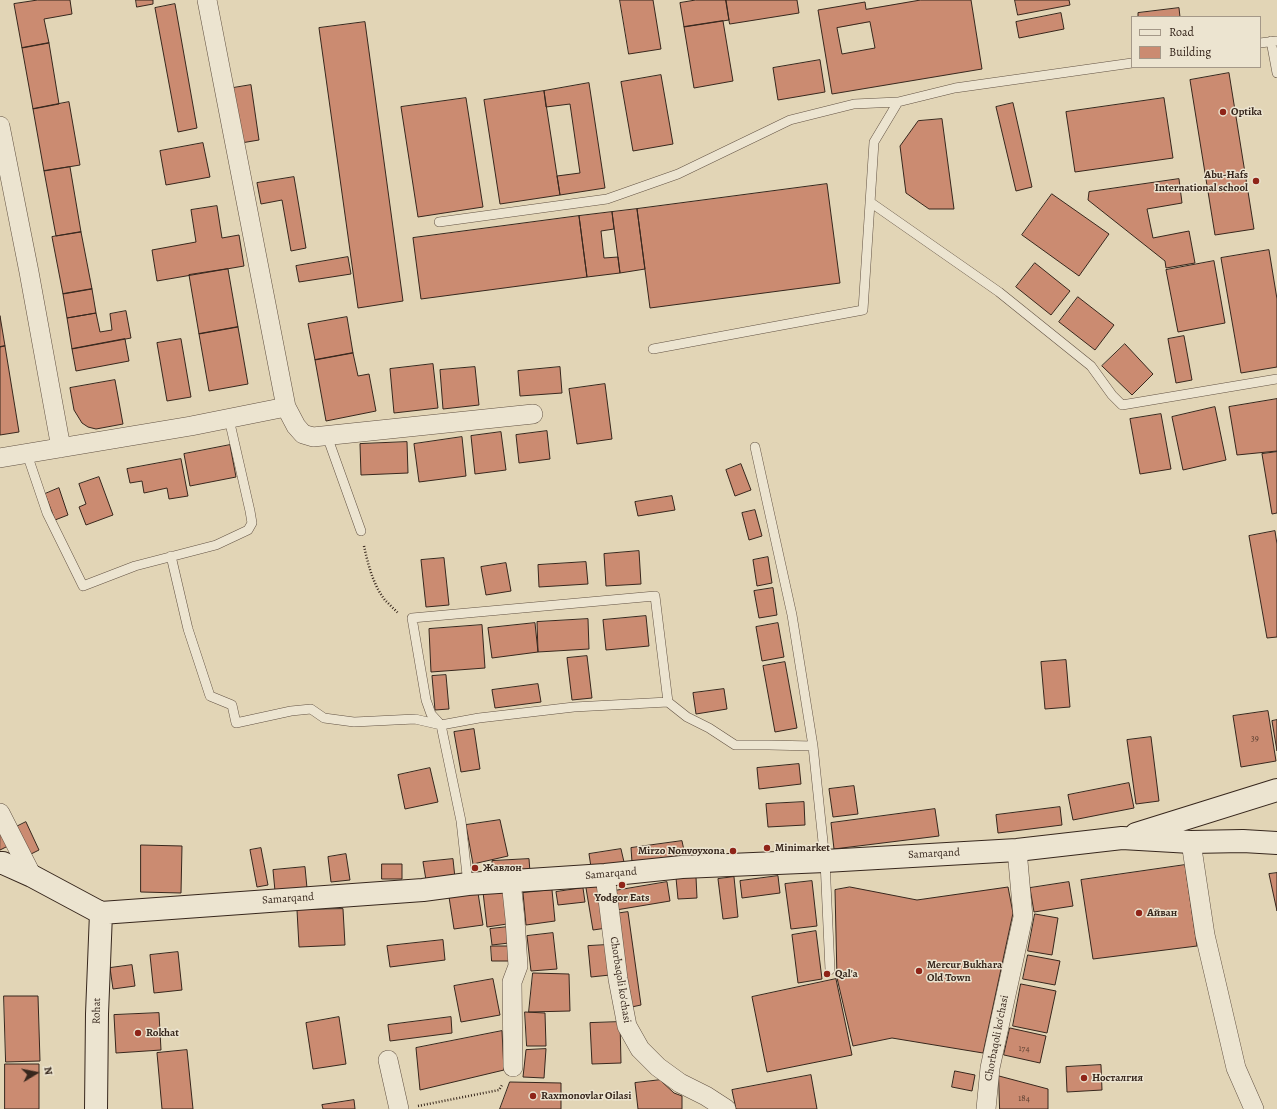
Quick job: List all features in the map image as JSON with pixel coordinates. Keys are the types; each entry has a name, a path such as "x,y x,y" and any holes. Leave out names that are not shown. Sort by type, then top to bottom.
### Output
{"street":[{"path":"207,0 286,407 296,426 303,434 313,437 533,414"},
{"path":"0,126 29,272 61,448"},
{"path":"0,458 230,419 286,407"},
{"name":"Samarqand","path":"1122,838 1277,790"},
{"path":"0,813 32,876"},
{"name":"Samarqand","path":"100,912 423,890 511,880 605,875 682,867 825,861 1017,850 1122,838 1191,842 1243,841 1277,843"},
{"path":"1191,842 1206,935 1236,1068 1254,1109"},
{"name":"Chorbaqoli ko'chasi","path":"986,1109 990,1068 1023,916 1017,850"},
{"path":"0,863 32,876 100,912"},
{"name":"Chorbaqoli ko'chasi","path":"605,875 618,979 626,1026 640,1048 658,1067 680,1083 706,1096 726,1109"},
{"path":"511,880 518,966 512,982 513,1067"},
{"name":"Rohat","path":"96,1109 100,912"},
{"path":"388,1060 405,1108"}],"lane":[{"path":"1261,43 1274,41 1277,73"},
{"path":"440,222 607,199 678,174 790,120 854,104 898,102 955,88 1131,63"},
{"path":"653,349 863,310 874,142 898,102"},
{"path":"870,202 999,292 1091,366 1112,395 1122,405 1277,379"},
{"path":"27,454 47,513 83,586 134,566 216,545 248,530 252,523 230,419"},
{"path":"328,436 361,531"},
{"path":"755,447 792,615 813,746 825,861 830,970"},
{"path":"171,556 188,629 210,696 232,705 236,723 290,711 312,709 324,718 354,722 415,719 441,725 478,718 574,707 668,702 687,717 709,728 736,745 813,746"},
{"path":"468,884 461,821 441,725 431,714 426,700 412,618 655,596 668,702"}],"path":[{"path":"361,531 375,584 385,599 400,615 412,618"},
{"path":"405,1108 499,1090 513,1067"}],"building":[{"path":"38,0 70,0 72,14 44,19 49,43 22,48 14,4"},
{"path":"136,0 153,0 153,4 137,7"},
{"path":"620,0 653,0 661,49 629,54"},
{"path":"696,0 726,0 729,20 684,27 680,3"},
{"path":"726,0 797,0 799,13 730,24"},
{"path":"921,0 971,0 982,69 832,94 818,10 865,2 866,9","holes":["870,22 875,48 842,54 837,28"]},
{"path":"1015,0 1069,0 1070,5 1018,15"},
{"path":"175,4 197,128 178,132 155,8"},
{"path":"1179,8 1180,16 1138,16 1138,13"},
{"path":"1061,13 1064,29 1019,38 1016,22"},
{"path":"723,21 733,81 694,88 684,27"},
{"path":"365,22 403,301 358,308 319,28"},
{"path":"49,43 59,104 33,109 22,48"},
{"path":"820,60 825,92 778,100 773,68"},
{"path":"1229,73 1254,229 1215,235 1190,80"},
{"path":"661,75 673,144 633,151 621,82"},
{"path":"589,83 605,188 560,195 557,176 580,173 570,104 546,107 544,91"},
{"path":"251,85 259,140 241,143 233,88"},
{"path":"544,91 560,195 500,204 484,100"},
{"path":"466,98 483,207 418,217 401,107"},
{"path":"1164,98 1173,158 1075,172 1066,112"},
{"path":"69,102 80,165 44,171 33,109"},
{"path":"1013,103 1032,187 1016,191 996,107"},
{"path":"942,119 954,209 929,209 906,193 900,146 918,121"},
{"path":"203,143 210,177 166,185 160,151"},
{"path":"70,167 81,232 56,236 44,171"},
{"path":"294,177 306,248 291,251 282,200 261,204 257,183"},
{"path":"1179,179 1182,203 1147,209 1153,238 1189,231 1195,263 1166,268 1165,261 1088,200 1089,192"},
{"path":"827,184 840,283 650,308 637,209"},
{"path":"1052,194 1109,234 1079,276 1022,235"},
{"path":"217,206 222,238 239,235 244,266 157,281 152,250 196,242 191,210"},
{"path":"637,209 645,269 620,273 612,212"},
{"path":"612,212 614,229 601,231 604,258 618,257 620,273 587,277 579,216"},
{"path":"579,216 587,277 421,299 413,238"},
{"path":"81,232 92,289 63,294 52,237"},
{"path":"1269,250 1277,299 1277,367 1241,373 1221,258"},
{"path":"348,257 351,274 299,282 296,266"},
{"path":"1214,261 1225,323 1178,332 1166,270"},
{"path":"1035,263 1070,291 1051,315 1016,287"},
{"path":"228,269 238,327 199,334 189,275"},
{"path":"92,289 96,313 67,318 63,294"},
{"path":"1078,297 1114,325 1095,350 1059,322"},
{"path":"126,311 131,338 72,349 67,318 96,313 100,332 112,330 110,314"},
{"path":"0,316 5,346 0,347"},
{"path":"347,317 353,353 315,360 308,324"},
{"path":"238,327 248,384 209,391 199,334"},
{"path":"1184,336 1192,380 1176,383 1168,339"},
{"path":"125,339 129,361 76,371 72,349"},
{"path":"181,339 191,397 167,401 157,343"},
{"path":"1125,344 1153,374 1132,395 1102,366"},
{"path":"5,346 19,432 0,435 0,347"},
{"path":"353,353 358,376 369,374 376,411 326,421 315,360"},
{"path":"433,364 438,408 394,413 390,369"},
{"path":"475,367 479,405 443,409 440,370"},
{"path":"560,367 562,393 520,396 518,371"},
{"path":"115,380 123,424 96,429 88,427 82,423 74,410 70,388"},
{"path":"605,384 612,439 577,444 569,389"},
{"path":"1277,399 1277,451 1237,455 1229,407"},
{"path":"1215,407 1226,460 1183,470 1172,417"},
{"path":"1161,414 1171,469 1140,474 1130,419"},
{"path":"547,431 550,459 519,463 516,435"},
{"path":"501,432 506,470 475,474 471,436"},
{"path":"462,437 466,476 419,482 414,444"},
{"path":"407,442 408,473 361,475 360,444"},
{"path":"230,445 236,477 190,486 184,454"},
{"path":"1277,452 1277,513 1272,514 1262,454"},
{"path":"181,459 188,496 169,499 167,488 144,493 142,481 130,483 127,469"},
{"path":"741,464 751,490 735,496 726,470"},
{"path":"99,477 113,515 86,525 79,507 86,504 79,484"},
{"path":"59,488 68,515 55,520 45,494"},
{"path":"672,496 675,510 638,516 635,502"},
{"path":"755,510 762,536 749,540 742,513"},
{"path":"1275,531 1277,544 1277,637 1267,638 1249,536"},
{"path":"639,551 641,584 606,586 604,554"},
{"path":"768,557 772,583 757,586 753,560"},
{"path":"444,558 449,605 426,607 421,560"},
{"path":"586,562 588,584 539,587 538,565"},
{"path":"506,563 511,591 486,595 481,567"},
{"path":"773,588 777,615 759,618 754,591"},
{"path":"646,616 649,646 606,650 603,620"},
{"path":"588,619 589,649 538,652 537,622"},
{"path":"535,623 538,652 492,658 488,628"},
{"path":"778,623 784,657 762,661 756,627"},
{"path":"482,625 485,668 431,672 429,629"},
{"path":"587,656 592,698 572,700 567,658"},
{"path":"1066,660 1070,707 1045,709 1041,662"},
{"path":"785,662 797,728 775,732 763,666"},
{"path":"446,675 449,709 435,710 432,676"},
{"path":"538,684 541,702 495,708 492,690"},
{"path":"724,689 727,709 696,714 693,693"},
{"path":"1268,711 1276,761 1241,767 1233,716"},
{"path":"1277,720 1277,751 1272,721"},
{"path":"474,729 480,769 461,772 454,732"},
{"path":"1151,737 1159,801 1136,804 1127,740"},
{"path":"799,764 801,784 759,789 757,768"},
{"path":"430,768 438,802 405,809 398,775"},
{"path":"1129,783 1134,808 1073,820 1068,795"},
{"path":"854,786 858,814 833,817 829,789"},
{"path":"804,802 805,825 768,827 766,804"},
{"path":"1060,807 1062,825 998,833 996,815"},
{"path":"935,809 939,836 834,849 831,823"},
{"path":"500,820 508,856 473,864 466,825"},
{"path":"26,822 39,850 29,855 16,827"},
{"path":"0,831 8,846 0,850"},
{"path":"682,841 685,855 632,862 631,848"},
{"path":"141,845 182,846 181,893 141,892"},
{"path":"261,848 268,885 257,887 250,850"},
{"path":"621,849 624,862 591,867 589,854"},
{"path":"346,854 350,880 331,882 328,857"},
{"path":"453,859 455,878 426,880 423,862"},
{"path":"529,859 530,872 493,874 492,861"},
{"path":"382,864 402,864 402,879 382,879"},
{"name":"Айван","path":"1185,865 1197,946 1093,959 1081,880"},
{"path":"305,867 307,888 275,891 273,870"},
{"path":"1277,873 1277,911 1269,874"},
{"path":"778,876 780,893 742,898 740,881"},
{"path":"696,877 697,898 678,899 676,878"},
{"path":"734,877 738,917 723,919 718,879"},
{"path":"812,881 817,926 791,929 785,884"},
{"path":"667,882 670,901 616,910 614,891"},
{"path":"1069,882 1073,906 1034,912 1030,888"},
{"path":"600,886 607,928 593,930 586,888"},
{"name":"Mercur Bukhara Old Town","path":"850,887 917,900 1008,887 1013,913 983,1053 892,1038 853,1046 837,978 835,890"},
{"path":"583,888 585,902 558,905 556,892"},
{"path":"503,890 507,924 487,927 483,892"},
{"path":"552,890 555,921 526,925 523,893"},
{"path":"478,893 483,925 454,929 449,897"},
{"path":"343,909 345,945 299,947 297,910"},
{"path":"628,912 641,1005 627,1008 614,914"},
{"path":"1035,914 1058,918 1052,955 1028,951"},
{"path":"508,927 509,943 492,945 490,929"},
{"path":"816,931 822,979 798,983 792,935"},
{"path":"553,933 557,969 531,971 527,936"},
{"path":"443,940 445,960 390,967 387,946"},
{"path":"607,945 610,975 591,977 588,946"},
{"path":"491,946 509,946 509,961 492,961"},
{"path":"178,952 182,990 154,993 150,955"},
{"path":"1028,955 1060,961 1055,985 1023,979"},
{"path":"132,965 135,986 113,989 110,968"},
{"path":"533,973 569,974 570,1011 529,1012"},
{"path":"493,979 500,1015 461,1022 454,986"},
{"path":"836,979 852,1055 767,1072 752,997"},
{"path":"1021,984 1056,991 1047,1033 1013,1026"},
{"path":"4,996 38,996 40,1061 6,1062"},
{"path":"525,1012 545,1013 546,1046 527,1046"},
{"name":"Rokhat","path":"159,1013 161,1050 116,1053 114,1015"},
{"path":"339,1017 346,1064 313,1069 306,1023"},
{"path":"451,1017 452,1033 390,1041 388,1025"},
{"path":"620,1022 621,1063 592,1064 590,1023"},
{"path":"1010,1028 1046,1036 1040,1063 1004,1055"},
{"path":"502,1031 504,1070 420,1090 416,1048"},
{"path":"546,1049 544,1078 523,1077 526,1050"},
{"path":"187,1050 193,1109 162,1109 157,1053"},
{"path":"5,1064 39,1064 39,1109 5,1109"},
{"name":"Носталгия","path":"1101,1065 1102,1090 1067,1092 1066,1067"},
{"path":"955,1071 975,1075 972,1091 952,1087"},
{"path":"811,1075 817,1109 736,1109 732,1090"},
{"path":"999,1076 1048,1089 1048,1109 1000,1109"},
{"path":"660,1080 674,1093 682,1096 682,1109 638,1109 635,1083"},
{"name":"Raxmonovlar Oilasi","path":"510,1082 561,1083 561,1109 500,1109"},
{"path":"354,1100 355,1109 323,1109 322,1105"}],"place":[{"name":"Optika","path":"1223,112"},
{"name":"Abu-Hafs International school","path":"1256,181"},
{"name":"Minimarket","path":"767,848"},
{"name":"Mirzo Nonvoyxona","path":"733,851"},
{"name":"Жавлон","path":"475,868"},
{"name":"Yodgor Eats","path":"622,885"},
{"name":"Айван","path":"1139,913"},
{"name":"Mercur Bukhara Old Town","path":"919,971"},
{"name":"Qal'a","path":"827,974"},
{"name":"Rokhat","path":"138,1033"},
{"name":"Носталгия","path":"1084,1078"},
{"name":"Raxmonovlar Oilasi","path":"533,1096"}]}
